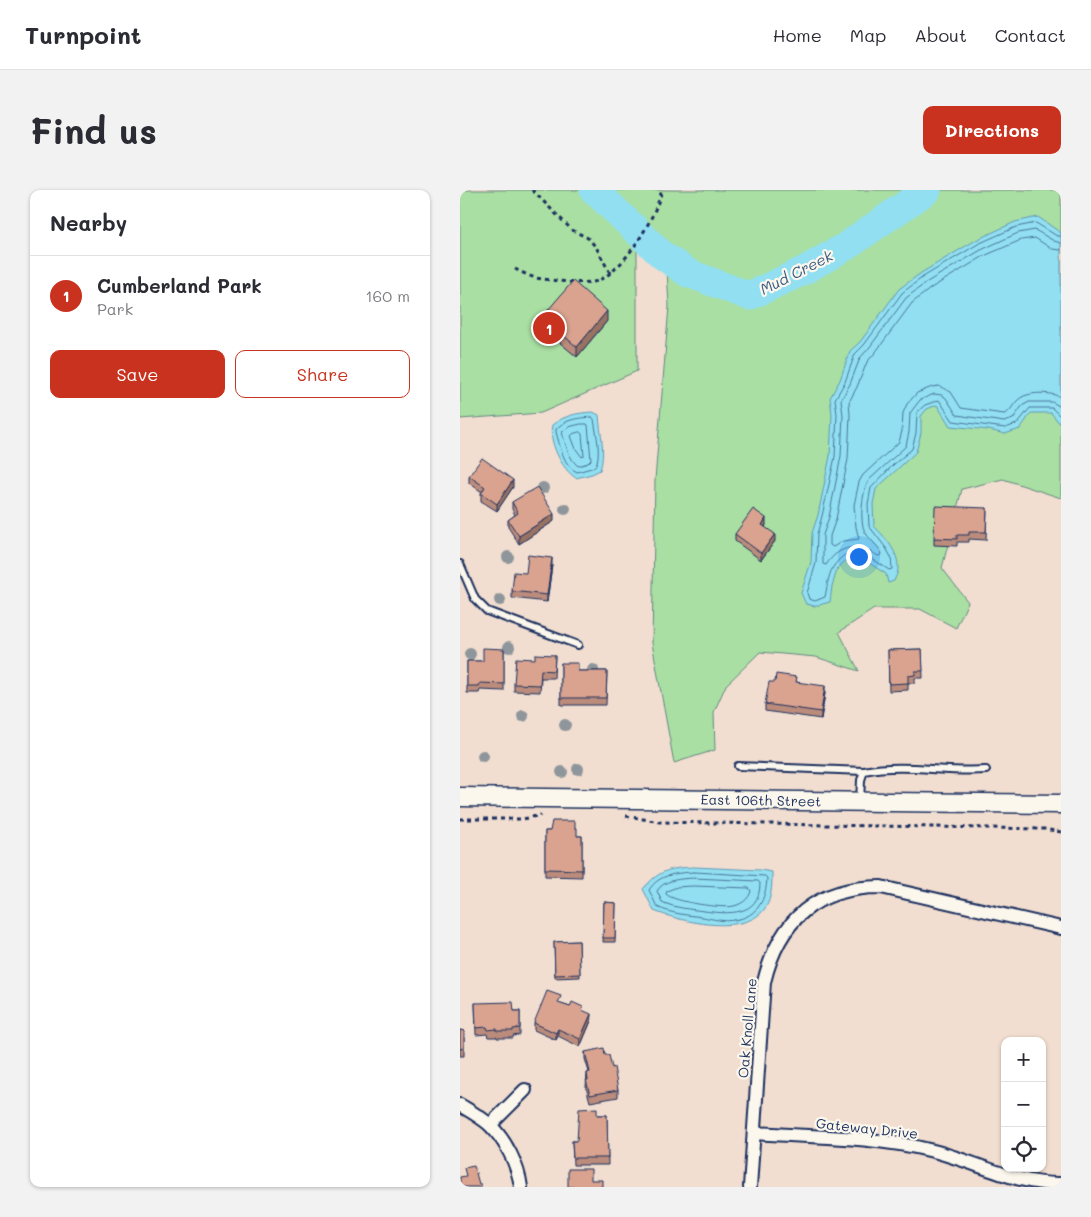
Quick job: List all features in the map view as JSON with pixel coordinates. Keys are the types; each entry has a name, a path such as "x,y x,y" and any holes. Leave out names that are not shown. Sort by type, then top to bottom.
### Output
{"main road":[{"name":"East 106th Street","path":"460,797 1061,804"}],"street":[{"name":"Oak Knoll Lane","path":"750,1187 764,982 775,946 789,927 809,907 823,898 846,890 881,887 1061,928"},
{"path":"490,1125 525,1090"},
{"path":"460,1105 490,1125 512,1156 520,1177 521,1187"},
{"name":"Gateway Drive","path":"754,1132 880,1141 906,1145 930,1150 1035,1183 1061,1184"}],"lane":[{"path":"460,564 475,599 487,611 578,645"},
{"path":"738,766 864,771 894,767 986,770"},
{"path":"860,802 861,780 864,771"}],"path":[{"path":"532,190 572,230 588,238 596,247 610,273"},
{"path":"515,269 535,278 574,282 596,281 610,273 631,251 648,225 658,205 662,190"},
{"path":"460,819 523,819 548,812"},
{"path":"620,815 660,822 1034,829 1061,832"}],"green space":[{"path":"460,190 1061,190 1061,498 1003,479 962,489 942,568 968,602 956,628 920,609 874,609 839,632 859,671 816,657 760,652 726,685 714,712 715,750 674,763 652,643 655,480 669,306 666,252 637,240 637,371 541,413 460,419"}],"water":[{"path":"1038,217 1061,233 1061,425 1051,413 1031,413 1020,429 1005,434 989,430 950,426 937,405 927,409 921,416 921,433 916,452 876,489 873,504 874,526 887,540 894,551 898,563 898,571 894,581 888,583 886,574 863,559 848,559 838,567 832,586 830,602 815,606 806,604 801,593 811,562 812,533 818,515 830,456 832,414 830,398 840,380 850,351 860,342 899,289 921,273 976,240 1015,222"},
{"path":"593,412 599,415 603,449 602,463 600,470 576,478 566,469 557,454 552,439 552,425 571,415"},
{"path":"694,867 772,872 771,892 768,903 760,914 747,921 732,924 698,923 654,911 643,889 654,878 666,871"}],"building":[{"path":"573,281 607,311 577,347 542,317"},
{"path":"482,458 513,480 497,504 481,493 485,487 469,476"},
{"path":"537,487 554,514 519,536 508,520 518,513 512,502"},
{"path":"935,506 987,508 986,532 969,532 969,535 957,535 957,539 934,538"},
{"path":"753,509 766,518 762,525 775,534 761,553 735,534"},
{"path":"528,555 552,558 547,595 512,591 514,572 526,573"},
{"path":"483,648 504,649 504,684 480,683 479,686 467,686 467,661 483,661"},
{"path":"922,649 923,671 915,671 915,675 908,676 908,683 889,684 888,650"},
{"path":"535,654 555,655 554,671 541,670 540,685 514,684 516,658 535,659"},
{"path":"561,663 578,663 578,671 607,671 606,698 561,698"},
{"path":"776,674 797,677 796,682 825,686 821,712 765,704 769,682 775,682"},
{"path":"552,821 575,821 577,836 582,836 582,870 545,869 545,831 550,831"},
{"path":"604,902 616,903 615,938 603,938"},
{"path":"579,941 580,974 555,975 554,942"},
{"path":"547,991 561,996 558,1003 570,1007 572,1002 583,1007 582,1010 591,1014 580,1039 558,1029 556,1033 534,1023"},
{"path":"513,1002 514,1011 520,1011 520,1028 513,1029 513,1031 497,1031 497,1029 488,1030 487,1027 476,1028 475,1003"},
{"path":"460,1030 464,1031 464,1048 460,1049"},
{"path":"604,1048 605,1055 609,1055 612,1068 614,1067 618,1090 590,1095 586,1080 588,1080 587,1073 590,1072 585,1052"},
{"path":"597,1108 597,1115 607,1115 608,1158 573,1158 572,1141 577,1141 579,1109"},
{"path":"474,1166 481,1187 460,1187 460,1177 466,1176 464,1168"},
{"path":"568,1169 591,1169 591,1180 602,1180 602,1187 568,1187"}],"waterway":[{"name":"Mud Creek","path":"594,190 662,255 688,273 749,296 803,271 845,247 927,190"}],"place":[{"name":"Cumberland Park","path":"549,328"}]}
